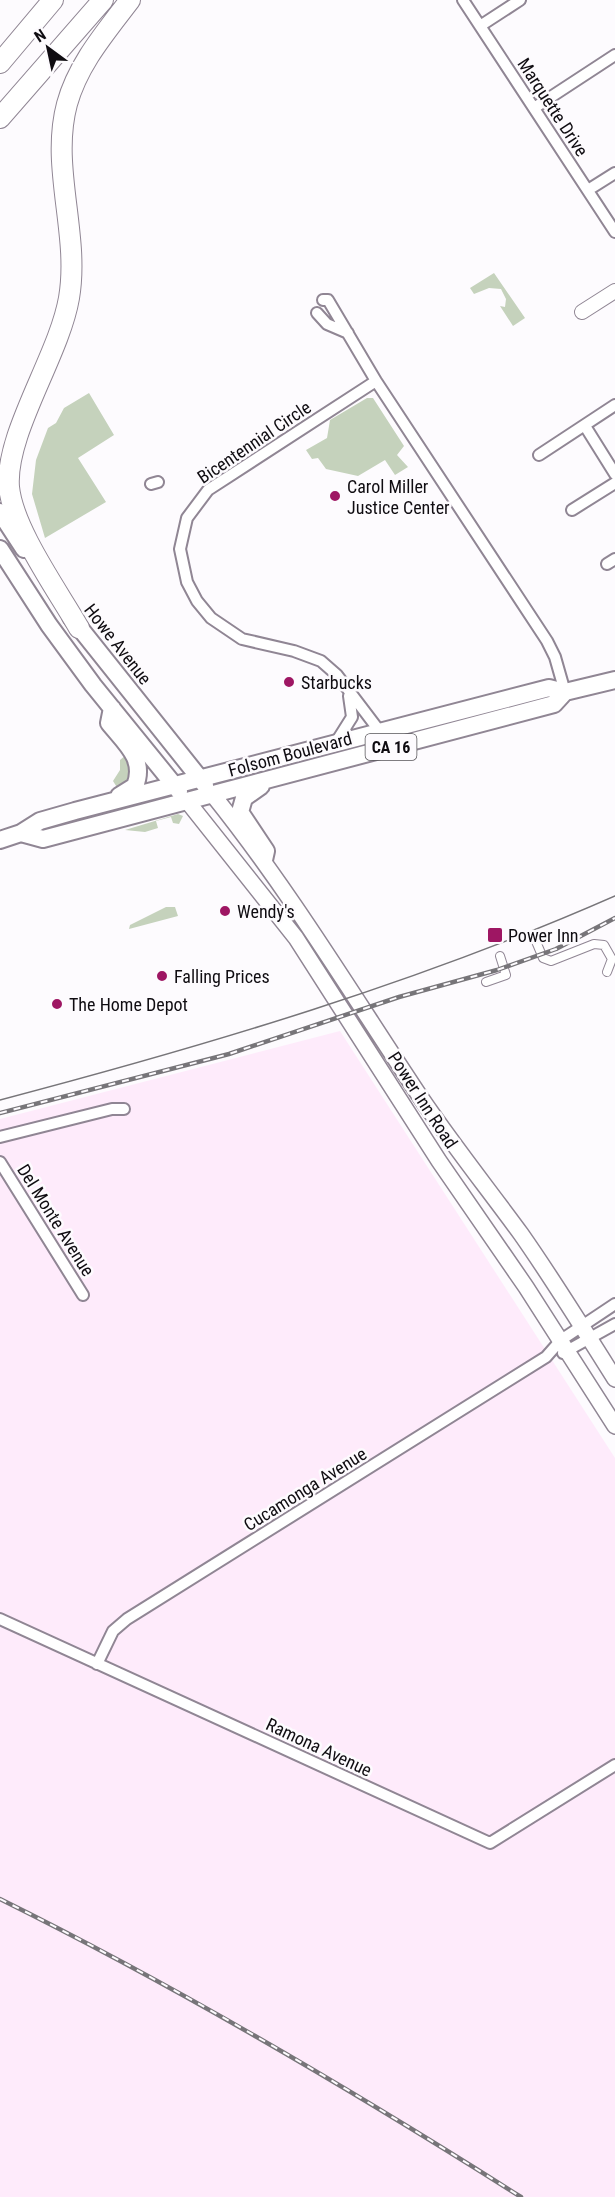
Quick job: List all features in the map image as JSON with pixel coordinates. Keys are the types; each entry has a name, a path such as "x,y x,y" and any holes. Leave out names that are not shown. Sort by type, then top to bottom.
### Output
{"highway":[{"path":"0,63 53,0"},
{"path":"0,118 103,0"},
{"path":"79,628 19,522 10,493 10,474 15,445 58,340 69,298 72,262 62,142 67,104 86,58 130,0"}],"main road":[{"name":"Howe Avenue","path":"0,512 79,628 213,795"},
{"path":"0,549 49,625 188,802"},
{"name":"Folsom Boulevard","path":"0,840 40,821 199,778 549,688 564,692 615,681"},
{"name":"Folsom Boulevard","path":"21,832 43,839 188,802 554,704 564,692"},
{"path":"108,802 135,786 139,768 137,759 109,723 112,708"},
{"path":"264,860 266,851 242,817 240,807 248,794 272,779"},
{"name":"Power Inn Road","path":"213,795 264,860 456,1150 520,1233 615,1379"},
{"name":"Power Inn Road","path":"188,802 296,938 440,1161 565,1346 615,1426"}],"street":[{"name":"Marquette Drive","path":"463,0 615,232"},
{"path":"480,26 520,0"},
{"path":"534,108 615,55"},
{"path":"588,190 615,172"},
{"path":"582,312 615,291"},
{"path":"323,300 328,300 376,381 547,641 555,657 564,692"},
{"path":"333,309 319,315 327,324 348,333"},
{"name":"Bicentennial Circle","path":"376,381 208,490 191,509 181,534 180,555 184,574 197,601 211,618 234,635 253,643 310,656 327,666 345,684 381,733"},
{"path":"539,455 615,405"},
{"path":"585,426 615,474"},
{"path":"572,510 615,483"},
{"path":"334,744 352,717 345,684"},
{"path":"535,939 543,958 551,961 594,944 604,945 612,959 607,972"},
{"path":"486,982 506,975 500,956"},
{"path":"0,1137 112,1109 124,1109"},
{"name":"Del Monte Avenue","path":"0,1162 83,1295"},
{"name":"Cucamonga Avenue","path":"97,1664 113,1632 127,1619 586,1333 615,1304"},
{"name":"Cucamonga Avenue","path":"586,1333 615,1324"},
{"name":"Ramona Avenue","path":"0,1619 490,1843 615,1765"}],"shaded area":[{"path":"340,1031 615,1458 615,2197 0,2197 0,1119"}],"green space":[{"path":"494,273 525,318 513,326 500,306 505,307 506,299 501,289 489,288 474,294 470,288"},
{"path":"89,393 114,435 78,458 106,502 45,538 32,494 36,460 48,428 56,423 64,408"},
{"path":"367,398 373,398 404,446 397,455 408,467 395,475 385,460 358,476 326,469 318,458 312,459 306,450 327,438 330,420"},
{"path":"126,755 129,760 130,774 118,789 113,781 120,770 120,760"},
{"path":"178,814 183,816 179,824 173,823 171,817 156,821 158,828 145,832 125,830"},
{"path":"166,907 175,907 178,916 129,929 130,925"}],"tram line":[{"path":"0,1100 156,1057 312,1010 465,957 615,896"}],"railway":[{"path":"0,1113 229,1054 399,997 497,970 556,949 615,918"},
{"path":"0,1899 134,1968 265,2041 521,2197"}],"place":[{"name":"Carol Miller Justice Center","path":"335,496"},
{"name":"Starbucks","path":"289,682"},
{"name":"Wendy's","path":"225,911"},
{"name":"Power Inn","path":"495,935"},
{"name":"Falling Prices","path":"162,976"},
{"name":"The Home Depot","path":"57,1004"}]}
